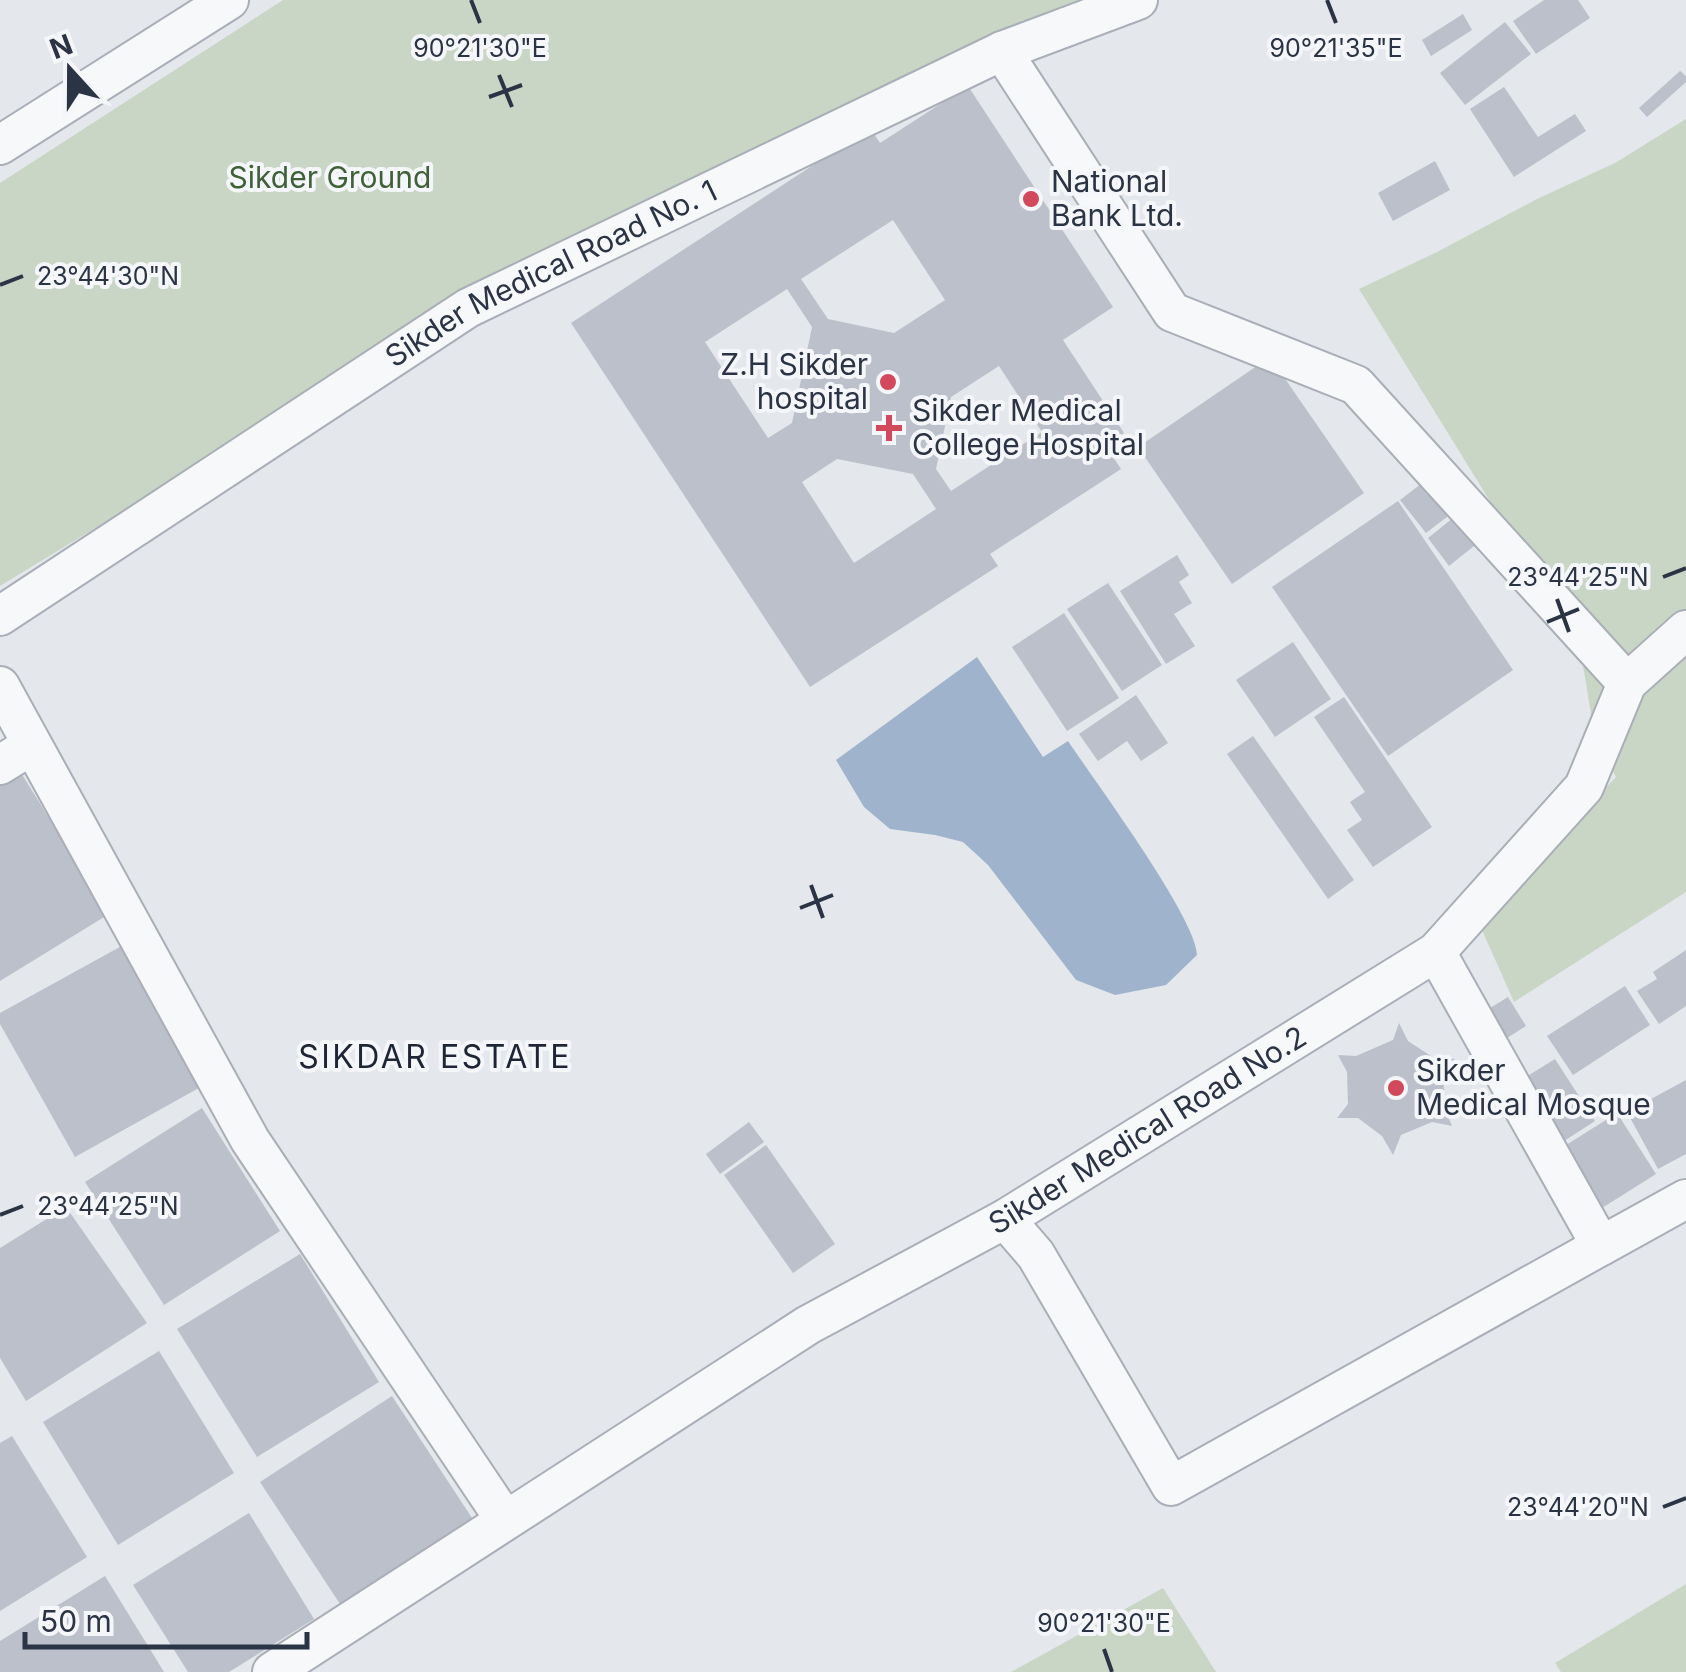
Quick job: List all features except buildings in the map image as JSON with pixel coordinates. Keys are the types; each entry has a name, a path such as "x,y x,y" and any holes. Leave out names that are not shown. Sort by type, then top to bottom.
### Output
{"street":[{"path":"0,145 229,0"},
{"name":"Sikder Medical Road No. 1","path":"0,616 468,308 1002,51 1138,0"},
{"path":"1002,51 1172,312 1356,385 1627,683"},
{"name":"Sikder Medical Road No.2","path":"272,1672 808,1325 1005,1219 1436,952 1584,787 1627,683 1686,630"},
{"path":"0,686 250,1140 504,1520"},
{"path":"0,764 32,745"},
{"path":"1436,952 1602,1246"},
{"path":"1005,1219 1036,1255 1171,1486 1686,1199"}],"green space":[{"name":"Sikder Ground","path":"283,0 1100,0 276,418 0,586 0,183"},
{"path":"1686,119 1686,892 1514,1002 1478,921 1616,777 1595,738 1580,647 1359,289 1615,163"},
{"path":"1686,1584 1686,1672 1561,1672 1555,1663"},
{"path":"1163,1588 1216,1672 1011,1672"}],"water":[{"path":"977,657 1043,757 1068,741 1163,882 1193,937 1197,955 1166,985 1115,995 1076,980 988,865 963,842 890,829 864,807 836,760"}],"place":[{"name":"National Bank Ltd.","path":"1031,199"},
{"name":"Z.H Sikder hospital","path":"888,382"},
{"name":"Sikder Medical College Hospital","path":"889,428"},
{"name":"Sikder Medical Mosque","path":"1396,1088"}],"district":[{"name":"SIKDAR ESTATE","path":"435,1057"}]}
